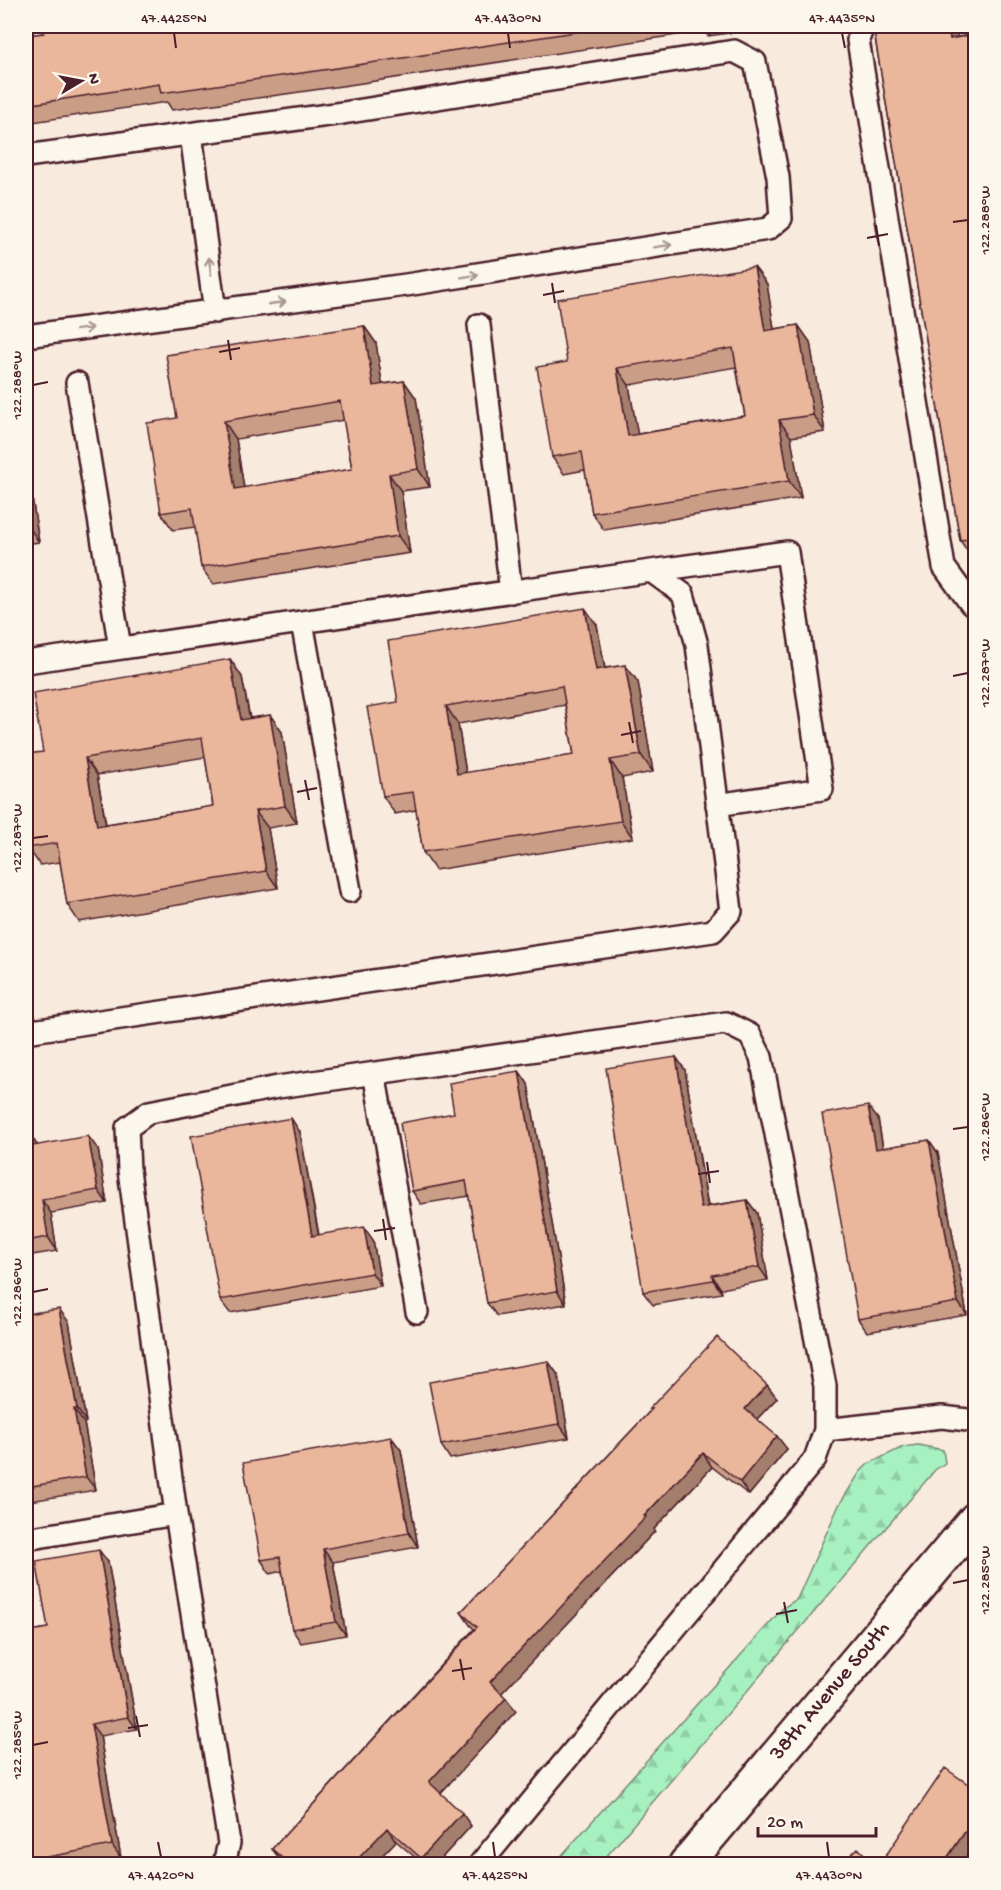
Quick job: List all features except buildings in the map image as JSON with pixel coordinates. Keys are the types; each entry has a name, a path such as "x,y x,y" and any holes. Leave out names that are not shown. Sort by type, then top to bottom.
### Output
{"street":[{"name":"38th Avenue South","path":"686,1864 975,1519"}],"lane":[{"path":"863,26 858,40 944,567 971,604 975,605"},
{"path":"26,156 344,113 734,51 755,62 778,177 781,218 768,229 406,285 26,336"},
{"path":"191,134 215,312"},
{"path":"479,325 511,591"},
{"path":"78,383 120,648"},
{"path":"26,662 787,552 822,789 717,805"},
{"path":"26,1024 32,1031 713,930 731,911 697,645 683,594 651,571"},
{"path":"302,622 350,891"},
{"path":"224,1864 229,1843 176,1514 129,1170 128,1128 148,1112 278,1087 726,1023 750,1035 760,1057 825,1386 825,1430 815,1459 480,1864"},
{"path":"374,1073 417,1312"},
{"path":"825,1430 942,1417 975,1421"},
{"path":"26,1539 176,1514"}],"green space":[{"path":"918,1445 943,1450 945,1463 935,1470 600,1864 554,1864 783,1608 797,1599 839,1505 860,1472 868,1464 903,1447"}]}
